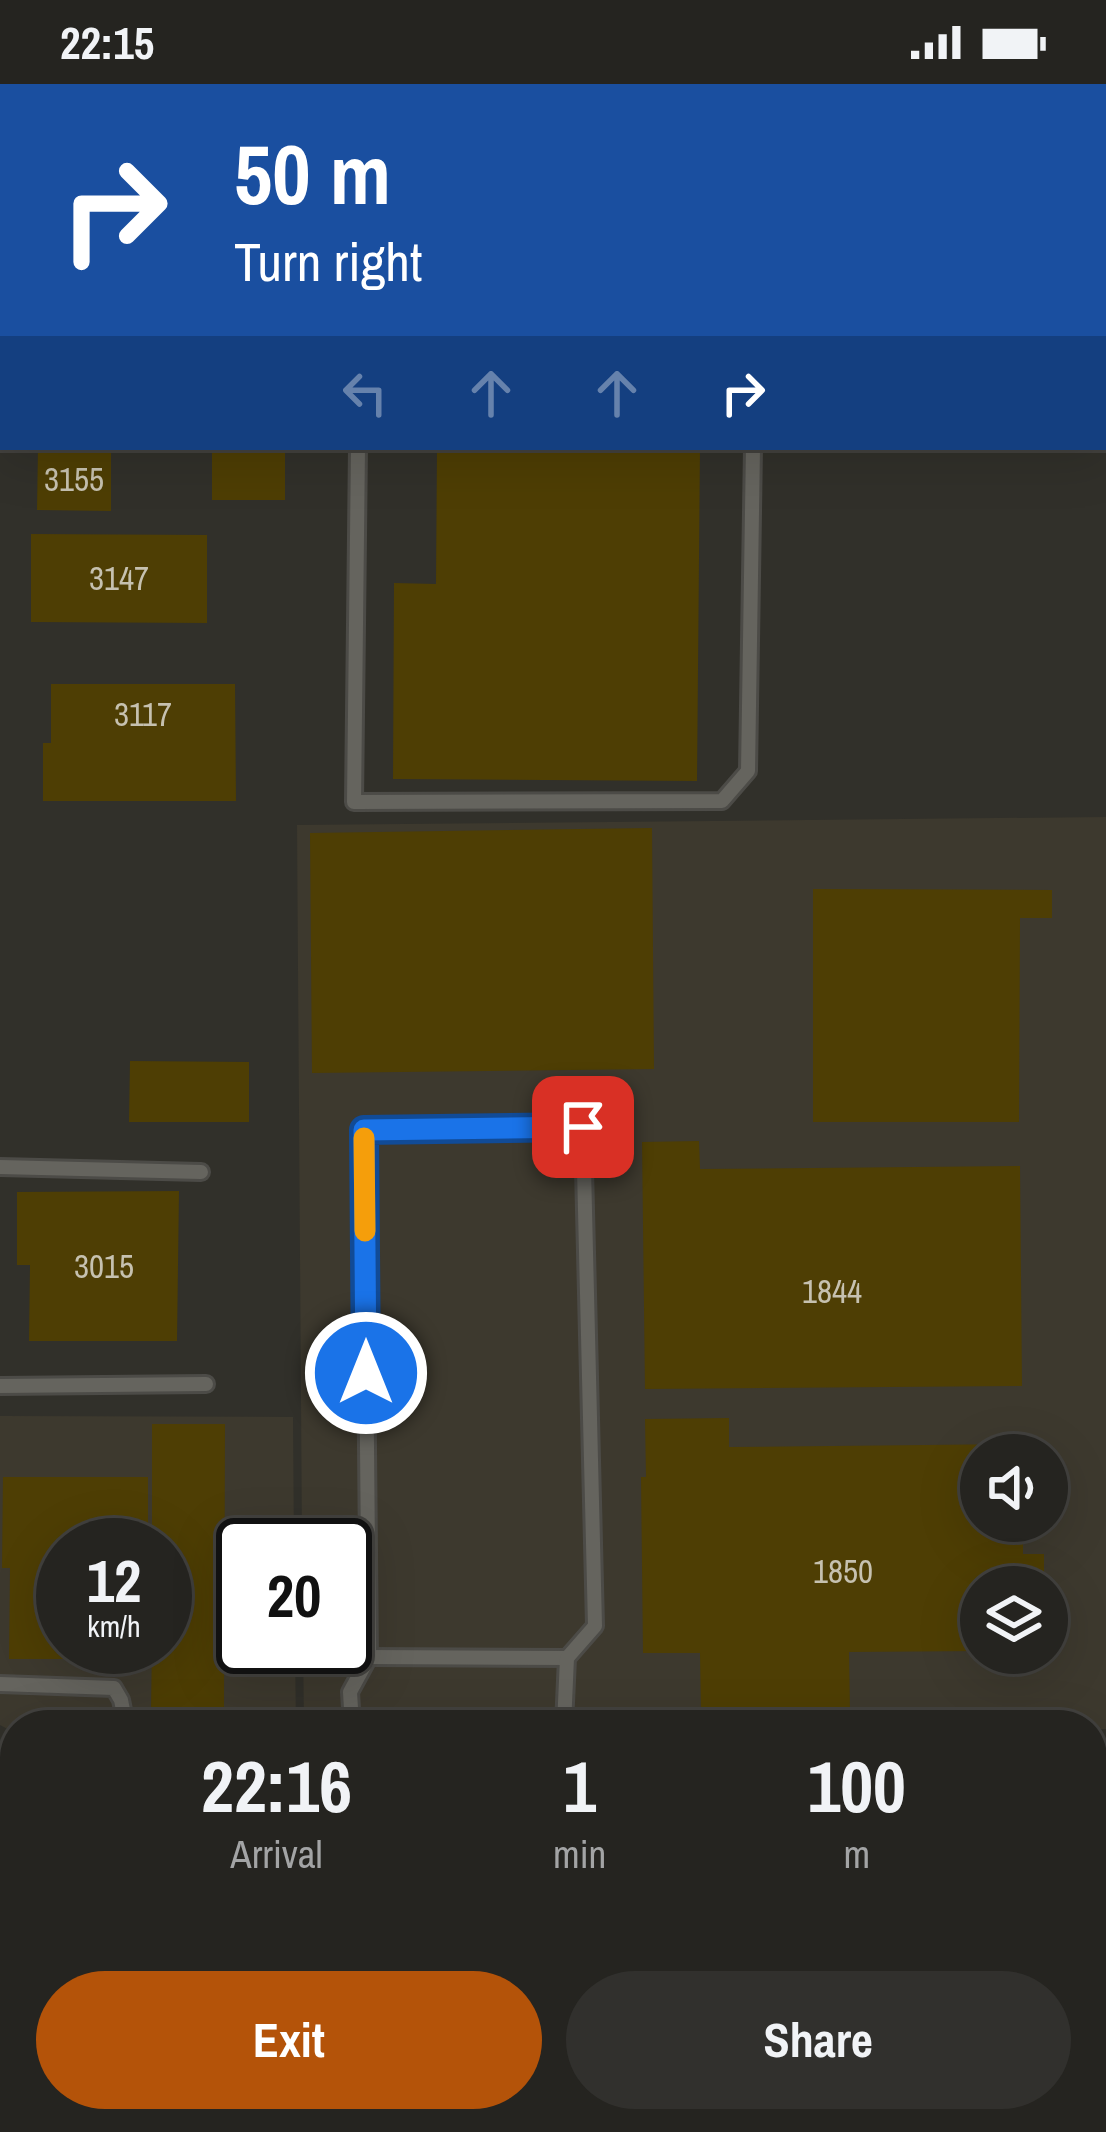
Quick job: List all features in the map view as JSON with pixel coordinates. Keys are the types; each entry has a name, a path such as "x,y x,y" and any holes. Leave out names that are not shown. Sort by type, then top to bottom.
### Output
{"lane":[{"path":"358,450 354,802 722,801 748,771 753,450"},
{"path":"368,1518 364,1130 583,1127 595,1626 567,1658 565,1710"},
{"path":"0,1167 201,1172"},
{"path":"0,1386 206,1384"},
{"path":"372,1657 567,1658"},
{"path":"351,1710 350,1692 360,1674"},
{"path":"0,1684 114,1688 123,1710"}],"shaded area":[{"path":"1106,817 1106,1710 304,1710 303,1674 372,1674 372,1518 302,1518 297,825"},
{"path":"0,1416 293,1417 294,1518 216,1518 216,1674 295,1674 296,1710 0,1710"}],"building":[{"path":"38,450 111,450 111,511 37,510"},
{"path":"212,450 285,450 285,500 212,500"},
{"path":"437,450 700,450 697,781 393,779 394,583 436,584"},
{"path":"31,534 207,535 207,623 31,622"},
{"path":"51,684 235,684 236,801 43,801 43,743 51,743"},
{"path":"652,828 654,1069 312,1073 310,833"},
{"path":"813,889 1052,890 1052,918 1020,918 1019,1122 813,1122"},
{"path":"130,1061 249,1062 249,1122 129,1122"},
{"path":"699,1141 700,1169 1020,1166 1022,1386 645,1389 642,1142"},
{"path":"179,1191 177,1341 29,1341 30,1265 17,1265 17,1192"},
{"path":"729,1418 729,1447 960,1445 960,1542 1023,1542 1023,1554 1044,1554 1044,1566 960,1566 960,1651 849,1652 850,1710 701,1710 700,1653 643,1653 641,1477 646,1477 645,1419"},
{"path":"152,1424 225,1424 225,1518 216,1518 216,1674 224,1674 224,1708 151,1708 152,1674 192,1674 192,1518 152,1518"},
{"path":"3,1477 148,1477 148,1518 36,1518 36,1659 9,1659 10,1568 2,1568"}],"slow traffic":[{"path":"364,1138 365,1231"}],"route":[{"path":"366,1373 364,1130 583,1127"}]}
